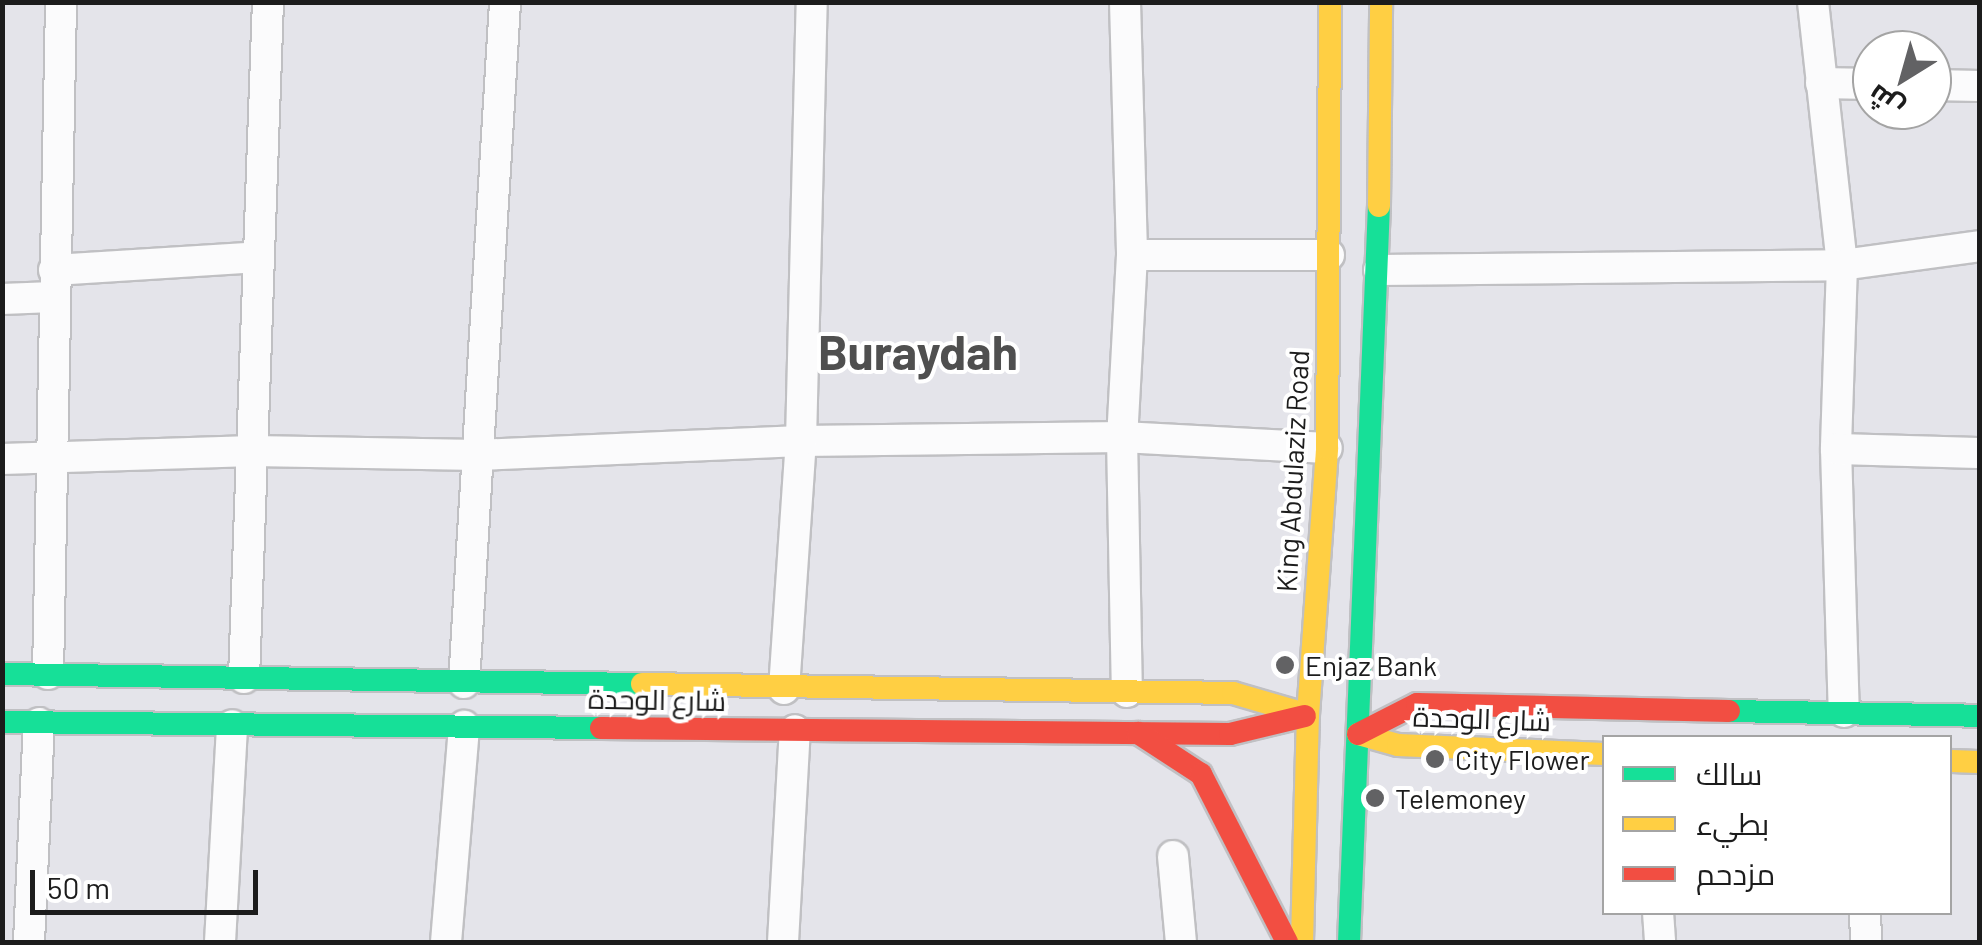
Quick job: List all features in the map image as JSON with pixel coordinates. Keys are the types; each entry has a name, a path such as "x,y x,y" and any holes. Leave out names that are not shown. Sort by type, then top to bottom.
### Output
{"main road":[{"name":"King Abdulaziz Road","path":"1302,942 1308,715 1327,448 1330,2"},
{"path":"1349,942 1380,270 1382,2"},
{"path":"2,674 784,690 1233,693 1308,715"},
{"path":"1358,734 1417,704 1980,716"},
{"name":"شارع الوحدة","path":"2,722 1230,734 1308,715"},
{"path":"1137,733 1201,774 1287,942"},
{"name":"شارع الوحدة","path":"1358,734 1398,745 1602,754"},
{"path":"1952,761 1980,762"}],"street":[{"path":"48,674 61,2"},
{"path":"244,678 268,2"},
{"path":"464,683 505,2"},
{"path":"784,690 801,440 812,2"},
{"path":"1125,2 1132,255 1122,437 1128,692"},
{"path":"1812,2 1842,266 1836,449 1844,712"},
{"path":"1820,83 1852,84"},
{"path":"1952,86 1980,86"},
{"path":"1380,270 1842,266 1980,246"},
{"path":"1132,255 1329,255"},
{"path":"2,299 54,283 259,258"},
{"path":"2,459 51,461 253,452 478,456 801,440 1122,437 1327,448"},
{"path":"1836,449 1980,453"},
{"path":"28,942 38,723"},
{"path":"220,942 232,725"},
{"path":"446,942 464,726"},
{"path":"783,942 795,730"},
{"path":"1173,856 1181,942"},
{"path":"1658,915 1660,942"},
{"path":"1865,915 1866,942"}],"traffic: fast":[{"path":"1349,942 1379,206"},
{"path":"2,674 642,684"},
{"path":"1729,711 1980,716"},
{"path":"2,722 601,728"}],"traffic: slow":[{"path":"1302,942 1308,715 1327,448 1330,2"},
{"path":"1379,206 1381,2"},
{"path":"642,684 1233,693 1308,715"},
{"path":"1358,734 1398,745 1602,754"},
{"path":"1952,761 1980,762"}],"traffic: jam":[{"path":"1358,734 1417,704 1729,711"},
{"path":"601,728 1230,734 1305,716"},
{"path":"1138,733 1201,774 1287,942"}],"place":[{"name":"Enjaz Bank","path":"1285,665"},
{"name":"City Flower","path":"1435,759"},
{"name":"Telemoney","path":"1375,798"}],"district":[{"name":"Buraydah","path":"918,352"}]}
